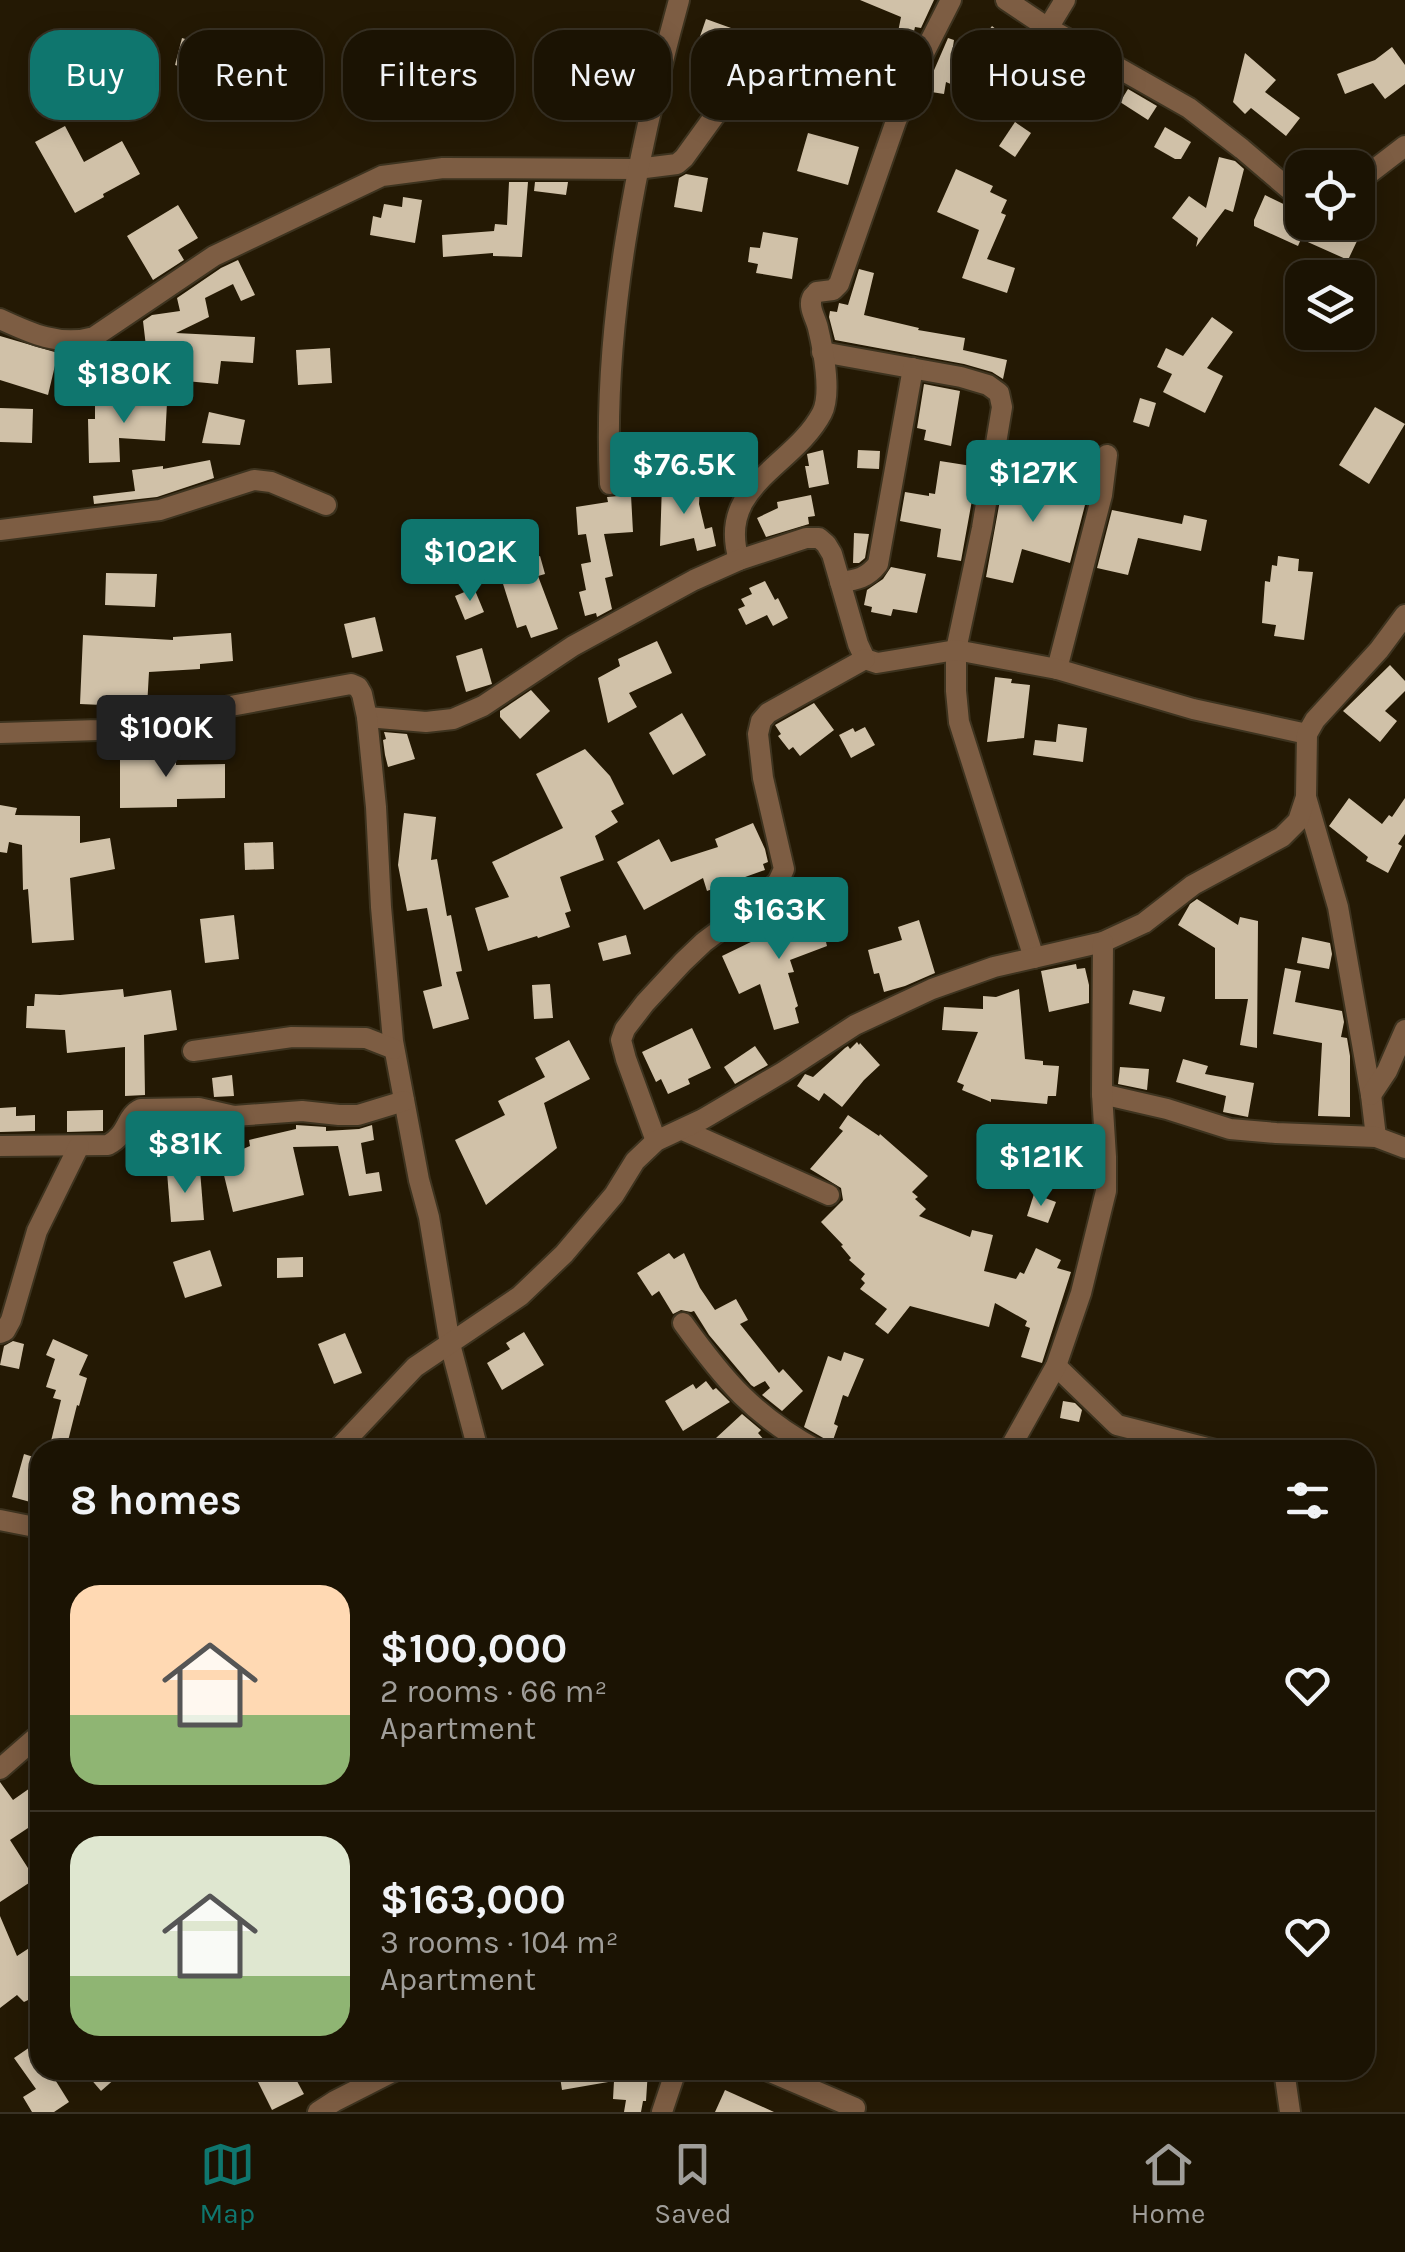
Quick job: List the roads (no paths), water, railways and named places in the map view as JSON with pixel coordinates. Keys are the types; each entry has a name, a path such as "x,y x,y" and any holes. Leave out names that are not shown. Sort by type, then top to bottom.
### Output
{"street":[{"path":"610,484 608,444 614,332 637,170 680,0"},
{"path":"932,37 951,0"},
{"path":"1006,0 1189,108 1285,186"},
{"path":"1048,28 1065,0"},
{"path":"0,319 36,336 72,342 94,337 214,256 382,176 443,168 637,170 678,164 712,120"},
{"path":"739,560 734,526 739,507 757,483 812,430 826,407 827,387 812,298 839,284 897,120"},
{"path":"1375,169 1405,146"},
{"path":"822,352 961,376 988,385 999,394 1002,407 982,528 956,650 956,692 960,722 1034,958"},
{"path":"840,582 859,579 878,564 913,368"},
{"path":"1057,668 1102,495 1107,455"},
{"path":"0,530 160,510 254,480 270,482 326,505"},
{"path":"367,717 426,722 453,719 484,706 572,646 694,580 739,560 806,538 819,538 832,554 858,644 865,659 877,664 956,650 1057,668 1193,708 1308,734"},
{"path":"347,1440 416,1367 520,1296 564,1254 656,1141 683,1130 783,1072 855,1025 994,967 1103,942 1144,923 1193,885 1282,836 1298,821 1306,797 1308,734 1315,720 1379,650 1405,614"},
{"path":"656,1141 626,1059 622,1040 625,1029 694,952 778,882 784,869 763,778 758,734 761,721 768,713 865,659"},
{"path":"0,733 99,730 351,684 358,687 367,717 376,807 394,1049 450,1344 475,1440"},
{"path":"1306,797 1338,906 1372,1094 1376,1137"},
{"path":"1015,1440 1056,1366 1081,1294 1106,1191 1103,942"},
{"path":"366,1038 390,1011"},
{"path":"1372,1094 1405,1030"},
{"path":"193,1051 292,1038 366,1038 394,1049"},
{"path":"1102,1094 1167,1108 1230,1129 1376,1137 1405,1148"},
{"path":"0,1146 98,1146 114,1142 133,1113 141,1109 199,1108 234,1116 302,1110 339,1116 358,1115 404,1101"},
{"path":"683,1130 829,1195"},
{"path":"0,1333 11,1320 37,1231 80,1146"},
{"path":"684,1323 717,1370 747,1403 794,1440"},
{"path":"1056,1366 1117,1425 1176,1440"},
{"path":"0,1520 30,1526"},
{"path":"0,1769 30,1743"},
{"path":"318,2112 375,2080"},
{"path":"662,2112 673,2080"},
{"path":"790,2080 856,2108"},
{"path":"1285,2080 1290,2112"}]}
